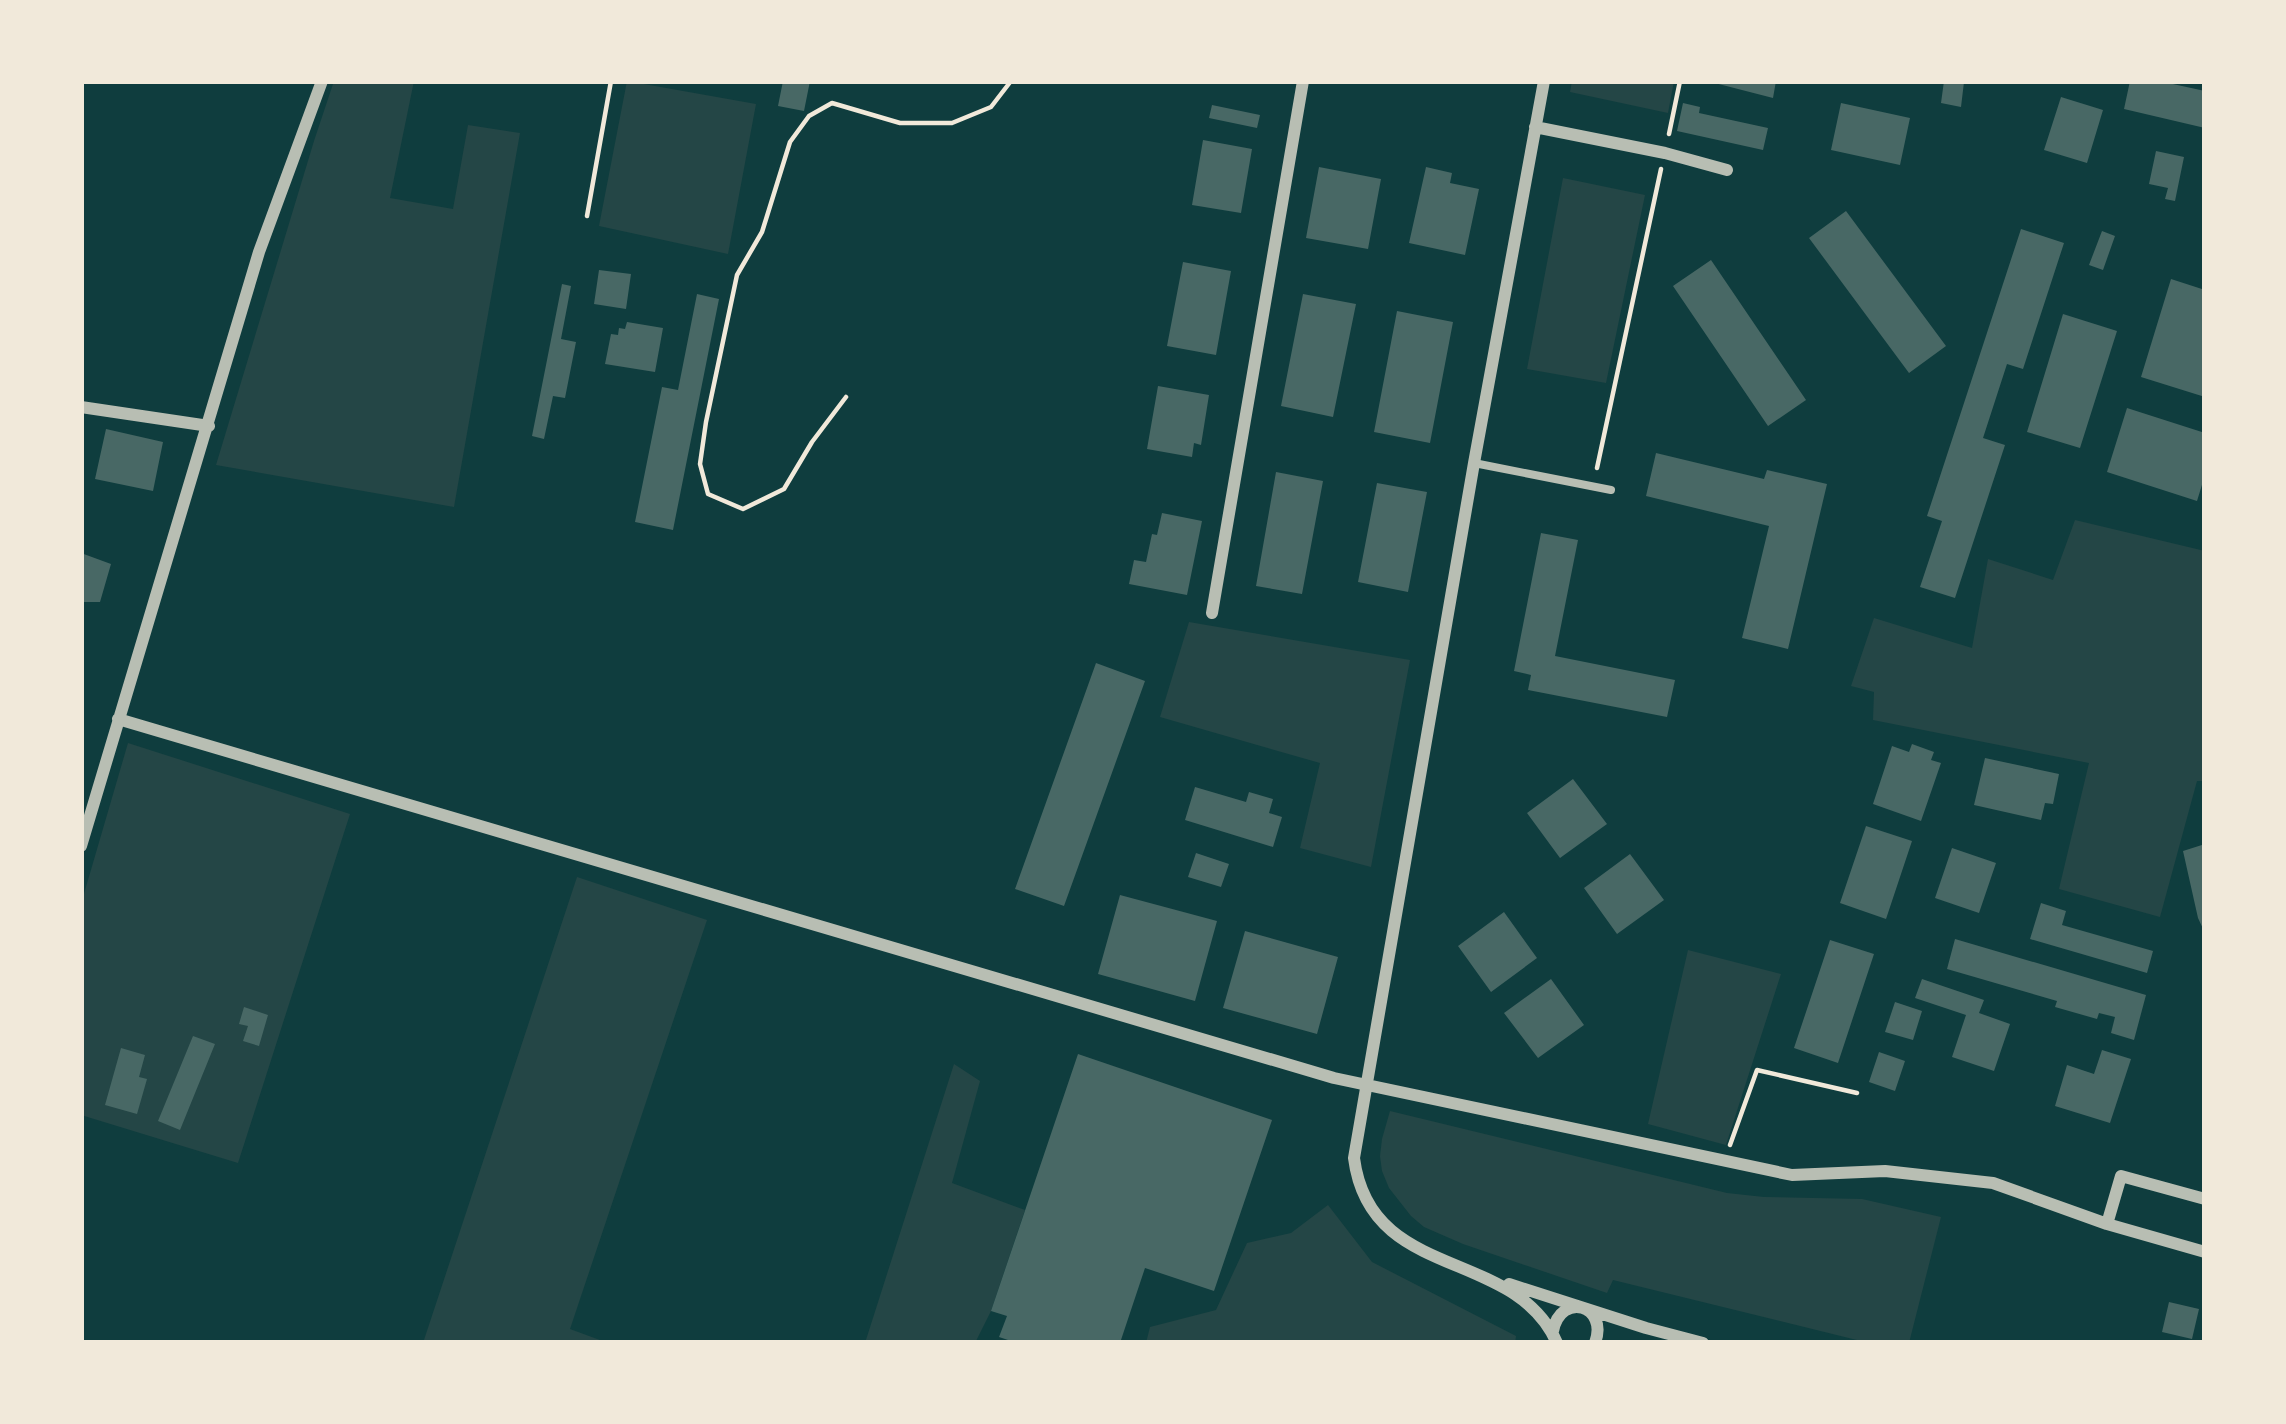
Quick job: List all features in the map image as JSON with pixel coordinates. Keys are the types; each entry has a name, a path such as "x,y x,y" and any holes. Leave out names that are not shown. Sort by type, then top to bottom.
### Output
{"street":[{"path":"81,845 259,252 322,81"},
{"path":"1212,613 1304,81"},
{"path":"1544,81 1354,1158 1370,1204 1393,1233 1440,1261 1703,1343"},
{"path":"1535,127 1727,170"},
{"path":"81,407 209,426"},
{"path":"118,719 1364,1085 1792,1175 1885,1171 1993,1184 2205,1252"},
{"path":"2108,1224 2121,1176 2205,1199"},
{"path":"1491,1280 1525,1299 1555,1337"},
{"path":"1555,1337 1556,1318 1573,1307 1583,1308 1598,1322 1594,1343"}],"lane":[{"path":"1474,463 1611,490"}],"path":[{"path":"587,216 611,81"},
{"path":"846,397 784,489 743,509 708,494 700,464 736,274 762,232 790,142 809,116 832,103 900,123 952,123 991,107 1011,81"},
{"path":"1593,487 1680,81"},
{"path":"1724,1161 1757,1070 1857,1093"}],"shaded area":[{"path":"334,81 414,81 390,198 453,209 468,125 520,133 454,507 216,465"},
{"path":"627,81 756,104 728,254 599,226"},
{"path":"1572,81 1674,81 1668,113 1570,92"},
{"path":"1563,178 1645,195 1606,383 1527,369"},
{"path":"2075,520 2205,551 2205,781 2197,781 2160,917 2059,889 2089,763 1873,720 1874,692 1851,686 1874,618 1972,648 1988,559 2053,580"},
{"path":"1189,622 1410,660 1371,867 1300,848 1320,763 1160,717"},
{"path":"128,743 350,814 238,1163 81,1115 81,904"},
{"path":"577,877 707,920 570,1329 608,1343 423,1343"},
{"path":"1688,950 1781,974 1726,1145 1648,1124"},
{"path":"954,1064 980,1081 952,1183 1025,1210 991,1311 975,1343 865,1343"},
{"path":"1390,1111 1727,1193 1862,1199 1941,1217 1909,1343 1869,1343 1613,1280 1607,1293 1424,1227 1389,1188 1382,1171 1382,1139"},
{"path":"1328,1205 1372,1262 1516,1336 1515,1343 1146,1343 1150,1327 1216,1310 1247,1243 1291,1233"}],"building":[{"path":"783,81 810,81 804,111 778,106"},
{"path":"1707,81 1776,81 1773,98"},
{"path":"1944,81 1964,82 1961,107 1941,103"},
{"path":"2130,81 2159,81 2205,91 2205,128 2124,109"},
{"path":"2061,97 2103,110 2087,163 2044,150"},
{"path":"1683,103 1700,107 1699,113 1768,128 1763,150 1677,131"},
{"path":"1841,103 1910,118 1900,165 1831,150"},
{"path":"1212,105 1260,115 1257,128 1209,118"},
{"path":"1203,140 1252,149 1241,213 1192,205"},
{"path":"2156,151 2184,157 2175,201 2165,199 2168,188 2149,184"},
{"path":"1319,167 1381,179 1368,249 1306,238"},
{"path":"1426,167 1452,173 1450,183 1479,189 1465,255 1409,243"},
{"path":"1846,211 1946,346 1909,373 1809,238"},
{"path":"2021,229 2064,243 2023,369 2007,364 1983,438 2005,445 1955,598 1920,587 1942,521 1927,516"},
{"path":"2102,231 2115,236 2103,270 2089,265"},
{"path":"1711,260 1806,400 1768,426 1673,286"},
{"path":"1183,262 1231,271 1216,355 1167,346"},
{"path":"599,270 631,274 626,309 594,304"},
{"path":"2171,279 2205,290 2205,397 2141,377"},
{"path":"562,284 571,286 561,339 576,342 565,398 553,396 544,439 532,436"},
{"path":"697,294 719,299 673,530 635,522 662,387 678,390"},
{"path":"1303,294 1356,304 1333,417 1281,406"},
{"path":"1397,311 1453,322 1430,443 1374,432"},
{"path":"2063,314 2117,331 2080,448 2027,432"},
{"path":"627,322 663,328 655,372 605,364 611,334 618,335"},
{"path":"1158,386 1209,395 1201,445 1194,443 1192,457 1147,449"},
{"path":"2127,408 2205,433 2205,475 2197,501 2107,472"},
{"path":"106,429 163,442 153,491 95,479"},
{"path":"1656,453 1764,479 1767,470 1827,484 1788,649 1742,638 1769,526 1646,496"},
{"path":"1276,472 1323,481 1302,594 1256,586"},
{"path":"1377,483 1427,492 1408,592 1358,582"},
{"path":"1162,513 1202,521 1187,595 1129,584 1134,560 1146,562"},
{"path":"1541,533 1578,540 1555,656 1675,680 1667,717 1528,690 1531,675 1514,671"},
{"path":"81,553 111,564 100,602 81,602"},
{"path":"1096,663 1145,681 1064,906 1015,889"},
{"path":"1912,744 1934,752 1931,760 1941,763 1921,821 1873,804 1892,746 1909,752"},
{"path":"1985,758 2059,774 2053,804 2045,803 2041,820 1974,805"},
{"path":"1573,779 1607,824 1560,858 1527,813"},
{"path":"1195,787 1246,802 1249,792 1273,799 1269,813 1282,817 1273,847 1185,820"},
{"path":"1866,826 1912,841 1886,919 1840,903"},
{"path":"2205,844 2205,933 2183,851"},
{"path":"1952,848 1996,863 1979,913 1935,898"},
{"path":"1196,853 1229,864 1221,887 1188,877"},
{"path":"1630,854 1664,900 1617,934 1584,888"},
{"path":"1120,895 1217,921 1195,1001 1098,974"},
{"path":"2041,903 2066,911 2062,925 2153,951 2147,973 2030,939"},
{"path":"1504,912 1537,958 1491,992 1458,946"},
{"path":"1245,931 1338,957 1317,1034 1223,1008"},
{"path":"1955,939 2146,995 2134,1040 2111,1033 2115,1017 2099,1013 2097,1019 2055,1007 2057,1001 1947,969"},
{"path":"1830,940 1874,954 1838,1063 1794,1048"},
{"path":"1551,979 1584,1025 1538,1058 1504,1013"},
{"path":"1922,979 1984,1000 1979,1013 2010,1024 1994,1071 1952,1057 1966,1015 1915,998"},
{"path":"1895,1002 1922,1011 1913,1040 1885,1032"},
{"path":"244,1007 268,1015 259,1046 243,1041 248,1026 239,1024"},
{"path":"193,1036 215,1044 180,1130 158,1121"},
{"path":"121,1048 145,1055 139,1077 147,1079 137,1114 105,1105"},
{"path":"2102,1050 2131,1059 2110,1123 2055,1106 2067,1065 2094,1074"},
{"path":"1879,1052 1905,1061 1895,1091 1869,1082"},
{"path":"1078,1054 1272,1120 1214,1291 1145,1268 1120,1343 1017,1343 999,1337 1007,1316 991,1311"},
{"path":"2169,1302 2199,1309 2192,1339 2162,1332"}]}
